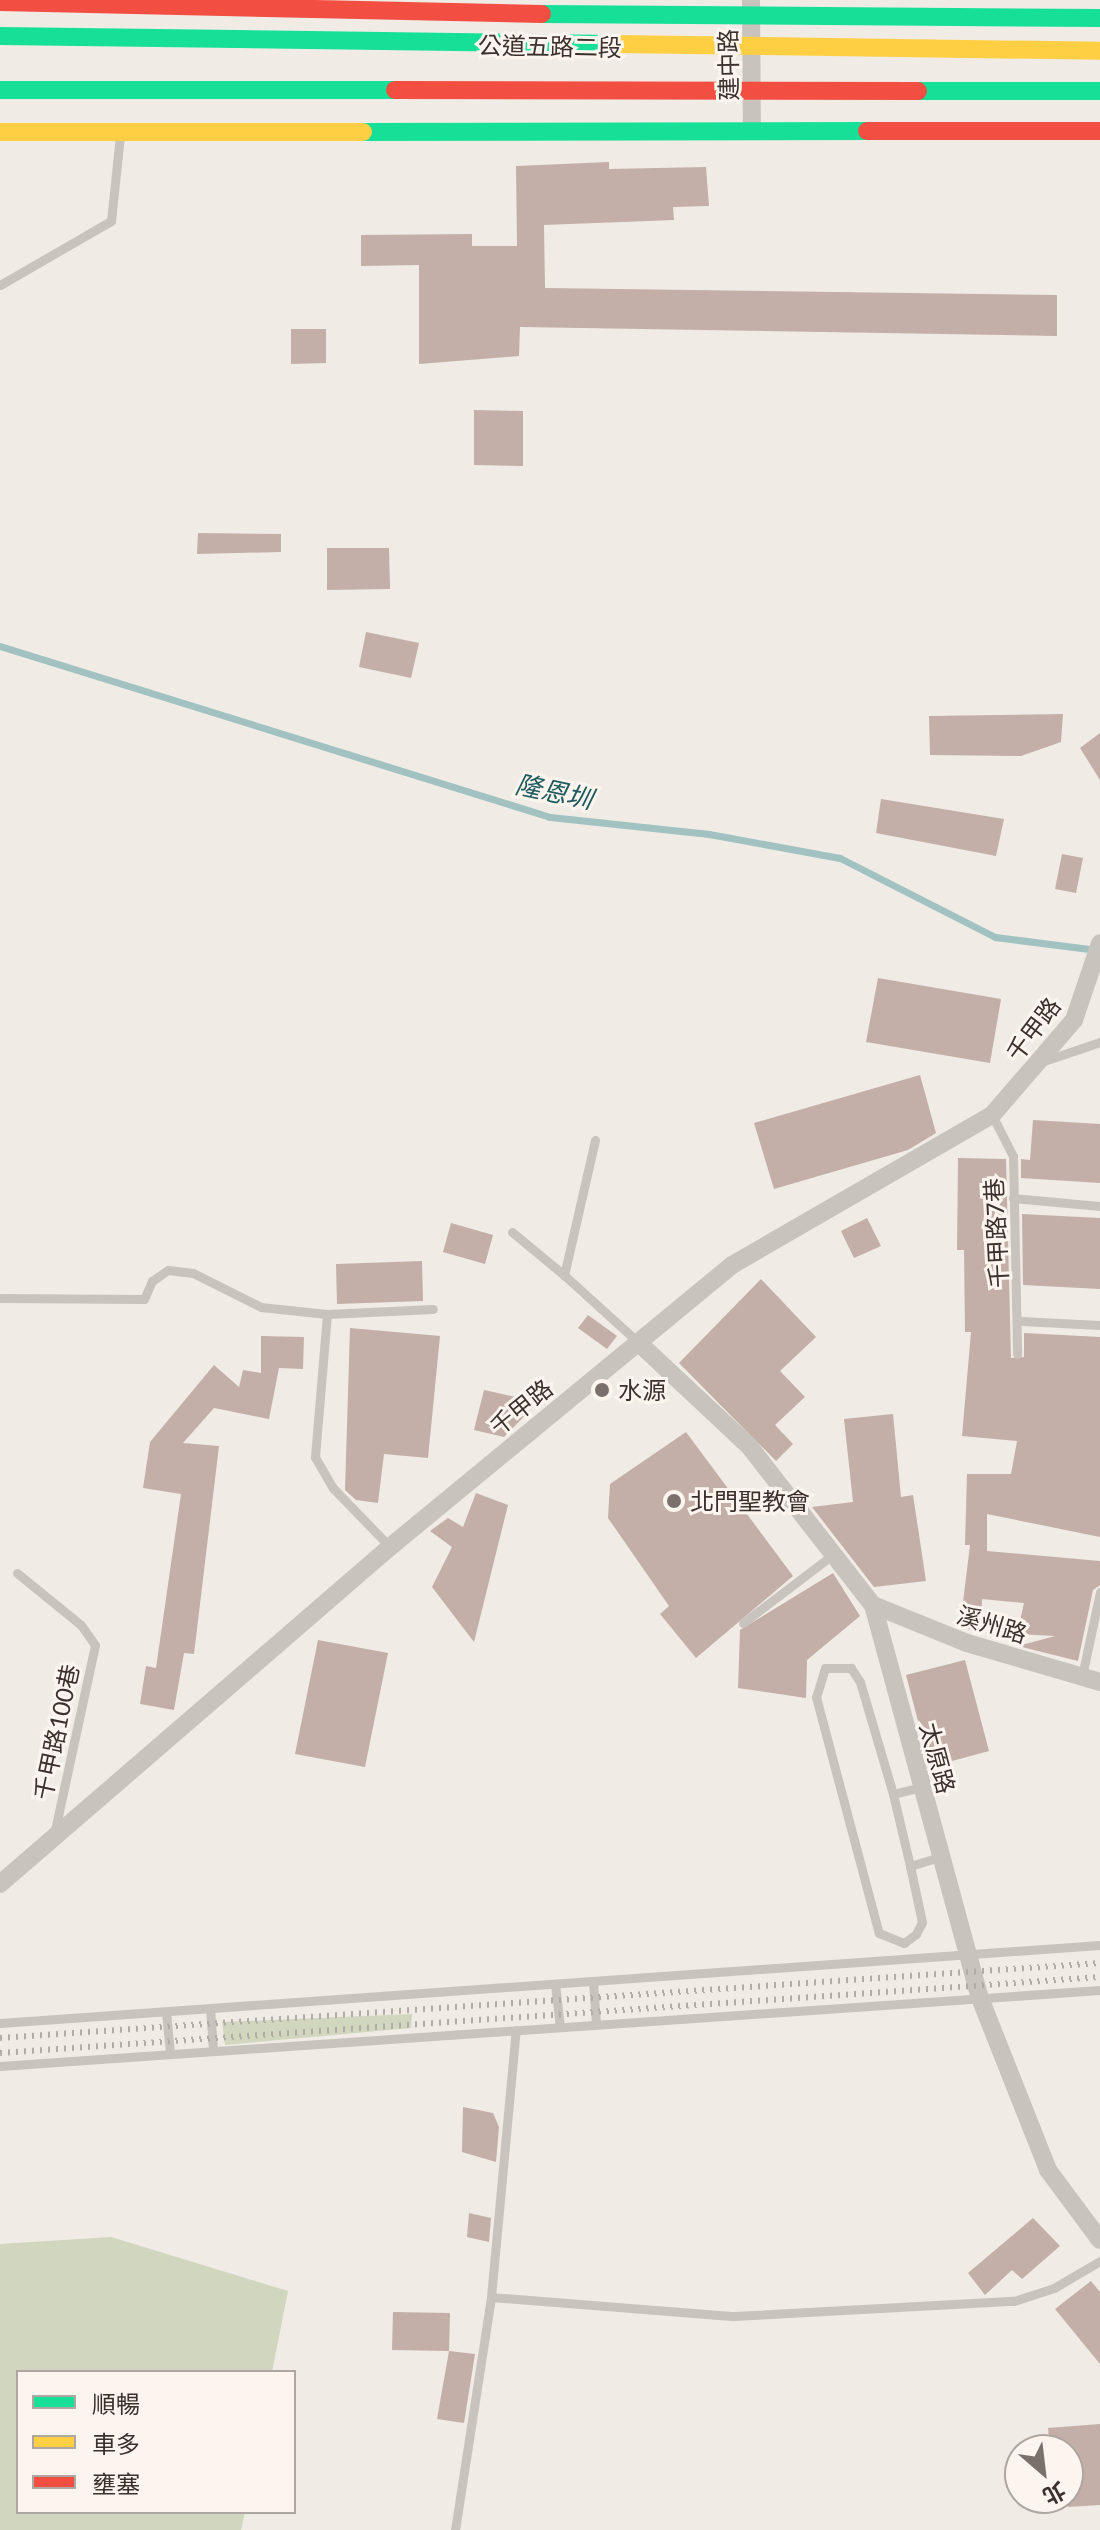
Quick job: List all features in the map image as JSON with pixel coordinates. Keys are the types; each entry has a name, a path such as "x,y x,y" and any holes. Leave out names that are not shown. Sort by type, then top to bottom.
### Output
{"street":[{"name":"建中路","path":"751,0 752,129"},
{"name":"公道五路二段","path":"0,2 751,19 1100,18"},
{"name":"公道五路二段","path":"0,36 751,49 1100,51"},
{"name":"公道五路二段","path":"0,90 1100,91"},
{"path":"0,132 120,135 752,129 1100,131"},
{"name":"千甲路","path":"0,1884 390,1547 641,1345 732,1265 992,1115 1041,1062 1085,997 1100,943"},
{"name":"太原路","path":"641,1345 749,1446 831,1556 873,1605 980,1998 1048,2170 1100,2240"},
{"name":"溪州路","path":"873,1605 967,1643 1091,1679"}],"lane":[{"path":"0,285 111,221 120,135"},
{"path":"1041,1062 1100,1042"},
{"name":"千甲路7巷","path":"992,1115 1013,1156 1021,1321 1017,1354"},
{"path":"564,1275 595,1140"},
{"path":"1013,1198 1100,1206"},
{"path":"512,1232 641,1345"},
{"path":"0,1298 144,1299 152,1281 168,1270 193,1273 261,1307 327,1314 433,1309"},
{"path":"327,1314 315,1457 333,1488 390,1547"},
{"path":"1021,1321 1100,1325"},
{"path":"743,1623 831,1556"},
{"name":"千甲路100巷","path":"17,1573 81,1625 95,1645 54,1838"},
{"path":"1091,1679 1100,1592"},
{"path":"825,1668 851,1668 860,1682 893,1794 922,1922 904,1943 879,1933 816,1697 825,1668"},
{"path":"893,1794 921,1787"},
{"path":"910,1866 940,1857"},
{"path":"0,2023 1100,1945"},
{"path":"593,1982 596,2024"},
{"path":"555,1984 560,2027"},
{"path":"0,2066 1100,1990"},
{"path":"210,2008 213,2050"},
{"path":"166,2012 170,2053"},
{"path":"455,2530 491,2297 516,2030"},
{"path":"491,2297 734,2316 1014,2301 1054,2288 1100,2261"}],"green space":[{"path":"412,2014 411,2028 225,2045 222,2022"},
{"path":"111,2237 288,2291 272,2370 16,2370 16,2514 245,2514 241,2530 0,2530 0,2244"}],"building":[{"path":"609,162 609,169 706,167 709,206 673,207 674,220 544,225 545,288 1057,295 1057,336 520,327 519,356 419,364 419,265 361,266 361,235 472,234 472,246 517,246 516,166"},
{"path":"291,329 326,329 326,363 291,364"},
{"path":"474,410 523,411 523,466 474,465"},
{"path":"198,533 281,534 281,552 197,554"},
{"path":"327,548 389,548 390,589 327,590"},
{"path":"366,632 419,643 411,678 359,667"},
{"path":"1063,714 1061,742 1021,756 930,755 929,716"},
{"path":"1100,733 1100,780 1080,748"},
{"path":"881,799 1004,819 996,856 876,833"},
{"path":"1062,854 1083,858 1076,893 1055,889"},
{"path":"878,978 1001,999 990,1063 866,1042"},
{"path":"920,1075 936,1133 908,1150 774,1189 754,1123"},
{"path":"1033,1120 1100,1124 1100,1183 1021,1178 1021,1159 1030,1160"},
{"path":"958,1158 1006,1159 1011,1358 1024,1357 1024,1333 1100,1337 1100,1537 987,1514 987,1551 1100,1561 1100,1585 1093,1590 1078,1661 1018,1646 1055,1636 1017,1634 1024,1603 982,1599 981,1632 960,1627 970,1545 965,1545 967,1474 1011,1474 1017,1441 962,1436 971,1332 965,1332 964,1250 957,1250"},
{"path":"1022,1214 1100,1218 1100,1289 1023,1285"},
{"path":"867,1218 881,1246 854,1258 841,1231"},
{"path":"451,1223 493,1235 485,1264 443,1252"},
{"path":"422,1261 423,1301 337,1304 336,1264"},
{"path":"761,1279 816,1337 780,1371 805,1397 775,1425 793,1444 776,1461 679,1363"},
{"path":"588,1315 617,1336 607,1349 578,1328"},
{"path":"350,1328 440,1336 428,1458 384,1454 378,1503 356,1500 345,1490"},
{"path":"261,1336 304,1337 303,1369 279,1368 269,1419 214,1408 183,1443 219,1446 194,1654 184,1653 174,1710 140,1704 146,1666 156,1668 181,1494 143,1488 150,1442 214,1365 239,1387 243,1370 261,1373"},
{"path":"484,1390 538,1402 504,1437 474,1430"},
{"path":"893,1414 901,1497 913,1495 926,1581 874,1587 812,1507 853,1502 844,1419"},
{"name":"北門聖教會","path":"686,1432 793,1576 696,1658 660,1614 669,1606 608,1518 610,1484"},
{"path":"476,1493 508,1505 474,1642 432,1587 452,1547 430,1531 448,1518 463,1527"},
{"path":"833,1573 860,1616 807,1660 806,1698 738,1688 740,1630"},
{"path":"318,1640 388,1653 365,1767 295,1754"},
{"path":"965,1660 989,1751 930,1767 906,1675"},
{"path":"463,2107 493,2113 499,2127 496,2162 462,2152"},
{"path":"469,2213 491,2218 489,2242 467,2237"},
{"path":"1033,2218 1060,2246 1022,2279 1012,2270 985,2295 968,2273"},
{"path":"1091,2281 1100,2292 1100,2364 1055,2309"},
{"path":"393,2312 450,2313 449,2351 392,2350"},
{"path":"449,2351 475,2354 464,2423 437,2419"},
{"path":"1100,2424 1100,2505 1084,2506 1084,2434 1049,2434 1048,2428"}],"waterway":[{"name":"隆恩圳","path":"0,646 550,817 709,834 840,858 995,937 1097,950"}],"railway":[{"path":"0,2038 1100,1963"},
{"path":"0,2053 1100,1977"}],"traffic: fast":[{"path":"542,14 1100,18"},
{"path":"0,36 615,44"},
{"path":"0,90 395,90"},
{"path":"918,91 1100,91"},
{"path":"363,132 867,131"}],"traffic: slow":[{"path":"615,44 1100,51"},
{"path":"0,132 363,132"}],"traffic: jam":[{"path":"0,2 542,14"},
{"path":"395,90 918,91"},
{"path":"867,131 1100,131"}],"place":[{"name":"水源","path":"602,1390"},
{"name":"北門聖教會","path":"674,1501"}]}
